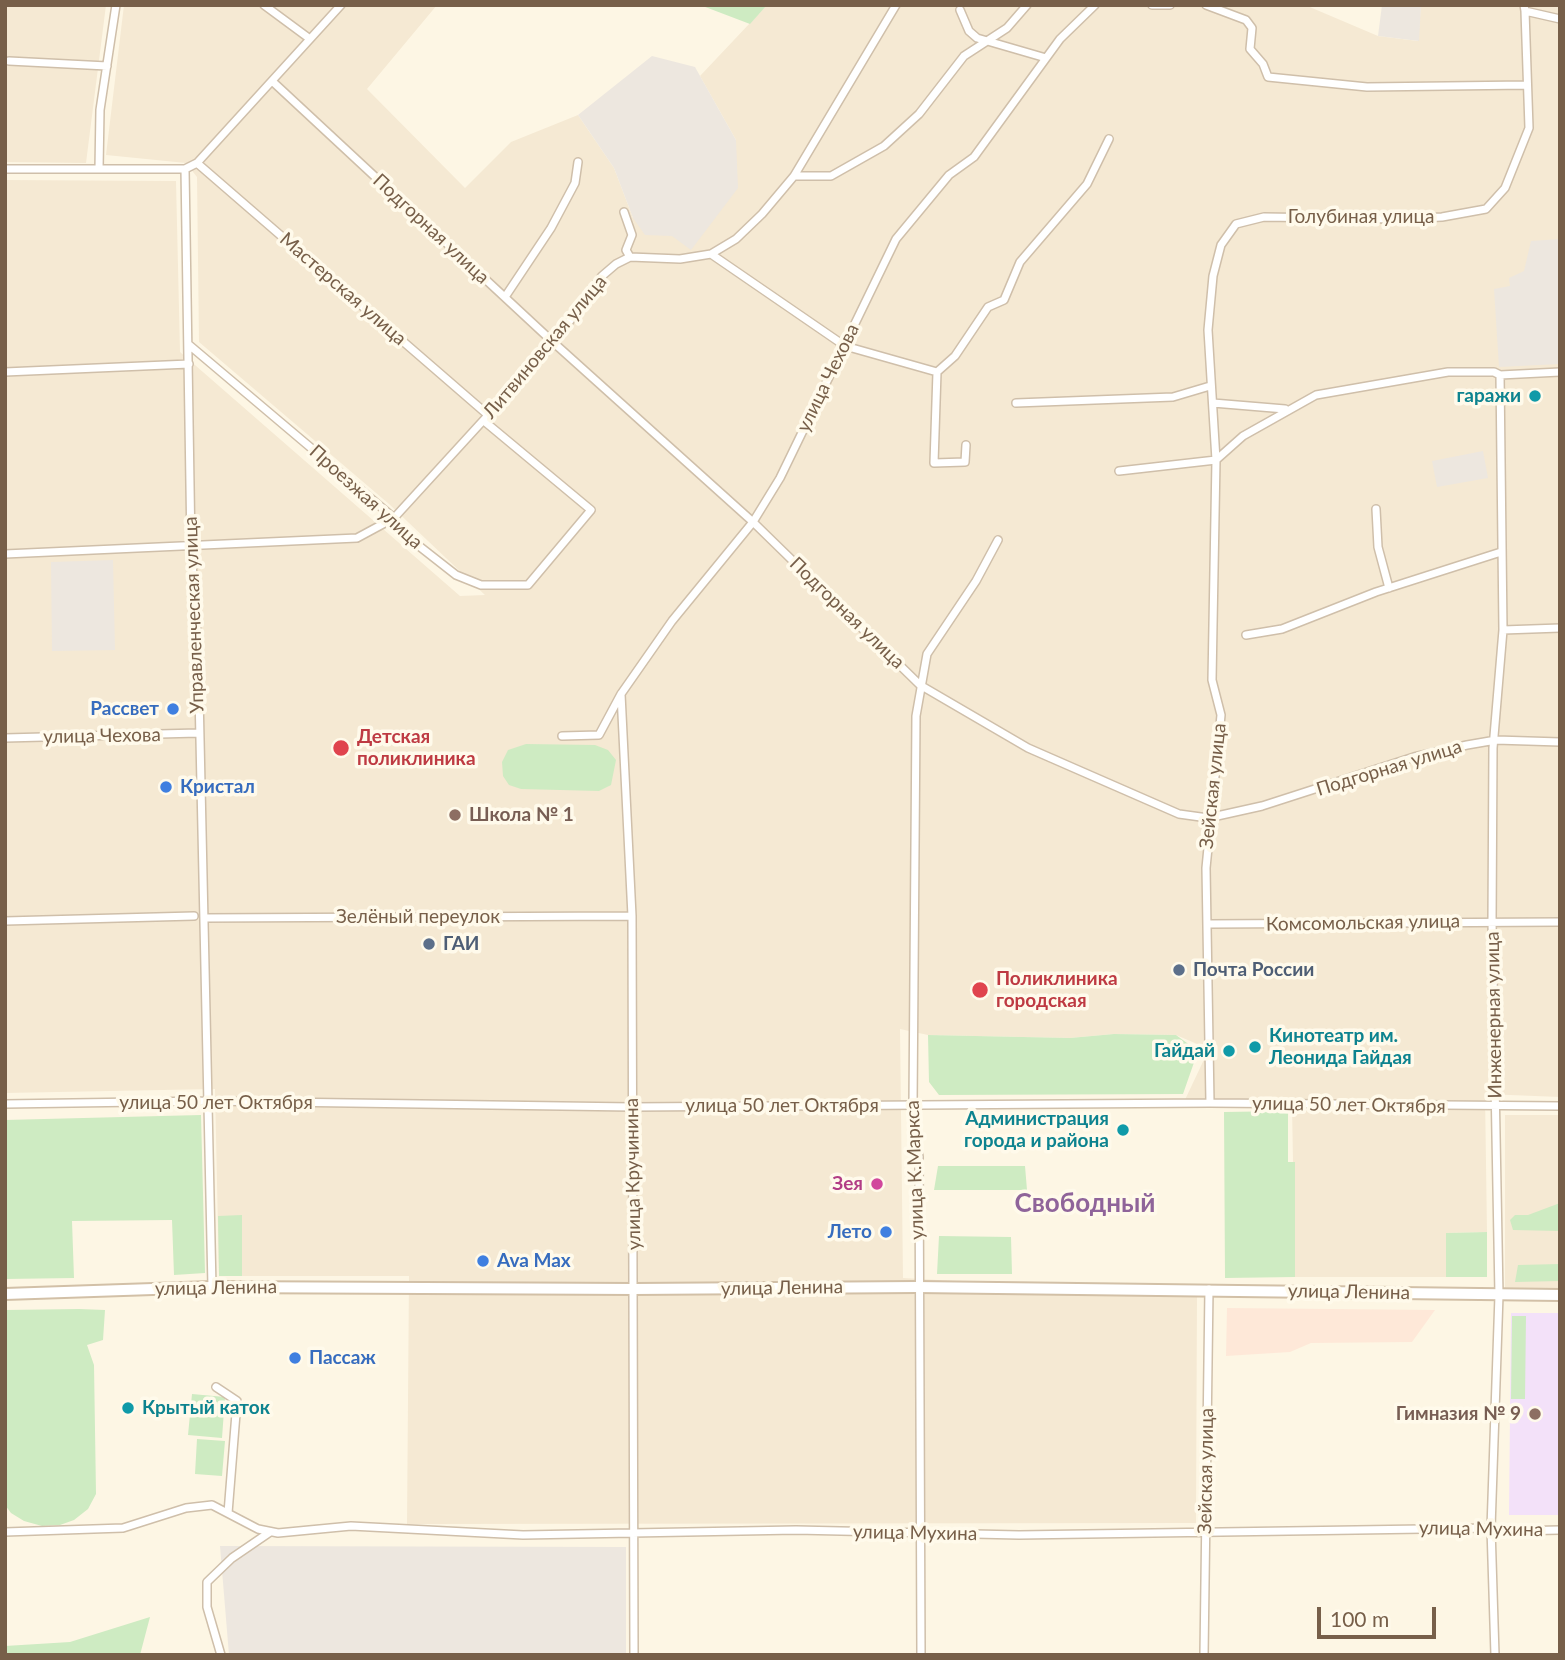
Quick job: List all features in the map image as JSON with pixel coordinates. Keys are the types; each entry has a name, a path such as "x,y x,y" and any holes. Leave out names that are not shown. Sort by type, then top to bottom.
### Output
{"main road":[{"name":"улица Ленина","path":"5,1294 212,1287 1209,1288 1560,1294"}],"street":[{"path":"99,169 100,110 116,5"},
{"path":"264,5 310,39"},
{"path":"5,169 185,169 197,163 341,5"},
{"path":"624,212 632,235 626,250 630,257 680,260 711,254 745,230 794,176 897,5"},
{"path":"794,176 831,176 884,146 919,114 964,56 1007,28 1027,5"},
{"name":"улица Чехова","path":"562,736 599,735 621,694 672,621 753,522 780,478 896,239 949,175 974,158 1060,39 1095,5"},
{"path":"1152,5 1170,5"},
{"path":"1206,5 1246,20 1252,28 1250,49 1263,64 1268,77 1325,80 1367,87 1527,85"},
{"path":"958,7 970,31 986,40 1046,58"},
{"name":"Голубиная улица","path":"1210,386 1208,330 1213,276 1222,245 1236,224 1264,217 1442,217 1486,209 1505,188 1529,128 1525,8 1560,19"},
{"path":"9,61 107,66"},
{"name":"Подгорная улица","path":"272,81 554,343 753,522 920,685 983,723 1079,772 1179,814 1208,818 1274,803 1414,757 1496,740 1560,742"},
{"path":"966,445 965,462 934,463 937,372 955,356 988,307 1004,300 1020,262 1087,184 1109,139"},
{"path":"505,297 551,228 575,183 578,162"},
{"name":"Мастерская улица","path":"197,163 591,510 528,585"},
{"name":"Управленческая улица","path":"185,169 191,548 198,648 212,1287"},
{"path":"711,254 845,346 937,372"},
{"name":"Литвиновская улица","path":"5,554 191,548 357,538 394,518 554,343 602,276 630,257"},
{"name":"Проезжая улица","path":"188,344 394,518 405,535 456,575 481,585 528,585"},
{"path":"5,372 189,364"},
{"path":"1119,471 1216,460 1242,436 1286,409 1316,395 1448,372 1494,372 1500,375 1560,372"},
{"name":"Инженерная улица","path":"1495,1655 1491,1528 1499,1295 1492,922 1496,740 1503,630 1500,375"},
{"path":"1016,403 1173,397 1210,386"},
{"name":"Зейская улица","path":"1210,386 1216,460 1212,680 1221,715 1208,818 1206,867 1210,1103"},
{"path":"1213,403 1286,409"},
{"path":"1376,509 1378,547 1389,588"},
{"name":"улица К.Маркса","path":"921,1655 917,1287 919,1157 913,1105 916,716 927,654 976,581 998,540"},
{"path":"1246,635 1282,629 1389,588 1502,552"},
{"path":"1503,630 1560,628"},
{"name":"улица Кручинина","path":"621,694 632,916 636,1535 634,1655"},
{"name":"улица Чехова","path":"5,738 198,733"},
{"path":"5,921 194,916"},
{"name":"Зелёный переулок","path":"204,918 632,916"},
{"name":"Комсомольская улица","path":"1209,924 1560,922"},
{"name":"улица 50 лет Октября","path":"5,1104 209,1101 632,1107 1210,1103 1560,1106"},
{"name":"Зейская улица","path":"1204,1655 1209,1288"},
{"path":"216,1387 237,1402 228,1513"},
{"name":"улица Мухина","path":"5,1532 123,1528 186,1508 212,1505 258,1529 270,1532 351,1526 523,1535 796,1530 1019,1535 1491,1528 1511,1531 1560,1530"},
{"path":"221,1655 207,1607 207,1582 232,1558 270,1532"}],"shaded area":[{"path":"5,5 106,5 86,163 5,162"},
{"path":"124,5 437,5 367,89 465,188 511,142 578,115 614,168 633,218 736,140 700,76 767,5 1305,5 1378,36 1418,41 1421,5 1560,5 1560,1097 1485,1094 1487,1232 1446,1233 1446,1277 1295,1277 1292,1105 1183,1104 1209,1049 1176,1035 1114,1034 1070,1038 928,1035 900,1029 903,1278 1197,1295 1196,1523 407,1524 409,1276 219,1276 215,1089 5,1093 5,180 176,181 180,352 460,596 485,595 389,504 199,342 197,177 186,163 106,155"},
{"path":"1382,5 1421,5 1419,41 1378,36"},
{"path":"652,56 695,67 736,140 738,188 691,250 672,236 645,235 633,218 614,168 578,115"},
{"path":"1560,239 1560,364 1499,367 1494,289 1510,286 1509,278 1524,271 1531,241"},
{"path":"1483,451 1488,478 1437,487 1432,461"},
{"path":"113,560 115,650 52,651 51,562"},
{"path":"1505,1115 1560,1115 1560,1289 1505,1288"},
{"path":"1227,1308 1435,1310 1412,1342 1311,1343 1290,1352 1226,1356"},
{"name":"Гимназия № 9","path":"1511,1313 1560,1313 1560,1515 1509,1515"},
{"path":"220,1546 626,1547 626,1655 229,1655"}],"green space":[{"path":"700,5 767,5 750,24"},
{"path":"526,744 595,745 608,750 616,760 611,785 599,791 521,789 509,785 503,776 502,762 508,750"},
{"path":"1114,1034 1176,1035 1198,1051 1183,1094 939,1095 929,1082 928,1035 1070,1038"},
{"path":"1288,1111 1288,1162 1295,1162 1295,1277 1225,1278 1224,1112"},
{"path":"201,1115 205,1273 174,1275 172,1220 72,1221 74,1278 5,1279 5,1120"},
{"path":"938,1166 1025,1166 1027,1190 934,1190"},
{"path":"1560,1203 1560,1231 1513,1230 1510,1220 1515,1215 1528,1215"},
{"path":"242,1215 242,1276 219,1276 218,1216"},
{"path":"1487,1232 1487,1277 1446,1277 1446,1233"},
{"path":"939,1236 1011,1237 1012,1274 937,1274"},
{"path":"1560,1264 1560,1281 1515,1282 1518,1265"},
{"path":"5,1310 105,1310 103,1340 87,1345 94,1365 96,1494 88,1509 74,1520 60,1525 42,1526 24,1521 11,1513 5,1505"},
{"path":"1512,1316 1526,1316 1525,1399 1511,1399"},
{"path":"192,1394 225,1397 222,1438 188,1435"},
{"path":"197,1439 225,1441 222,1476 195,1474"},
{"path":"150,1617 140,1655 5,1655 5,1646 70,1642"}],"place":[{"name":"гаражи","path":"1535,396"},
{"name":"Рассвет","path":"173,709"},
{"name":"Детская поликлиника","path":"341,748"},
{"name":"Кристал","path":"166,787"},
{"name":"Школа № 1","path":"455,815"},
{"name":"ГАИ","path":"429,944"},
{"name":"Почта России","path":"1179,970"},
{"name":"Поликлиника городская","path":"980,990"},
{"name":"Кинотеатр им. Леонида Гайдая","path":"1255,1047"},
{"name":"Гайдай","path":"1229,1051"},
{"name":"Администрация города и района","path":"1123,1130"},
{"name":"Зея","path":"877,1184"},
{"name":"Лето","path":"886,1232"},
{"name":"Ava Max","path":"483,1261"},
{"name":"Пассаж","path":"295,1358"},
{"name":"Крытый каток","path":"128,1408"},
{"name":"Гимназия № 9","path":"1535,1414"}],"district":[{"name":"Свободный","path":"1085,1204"}]}
